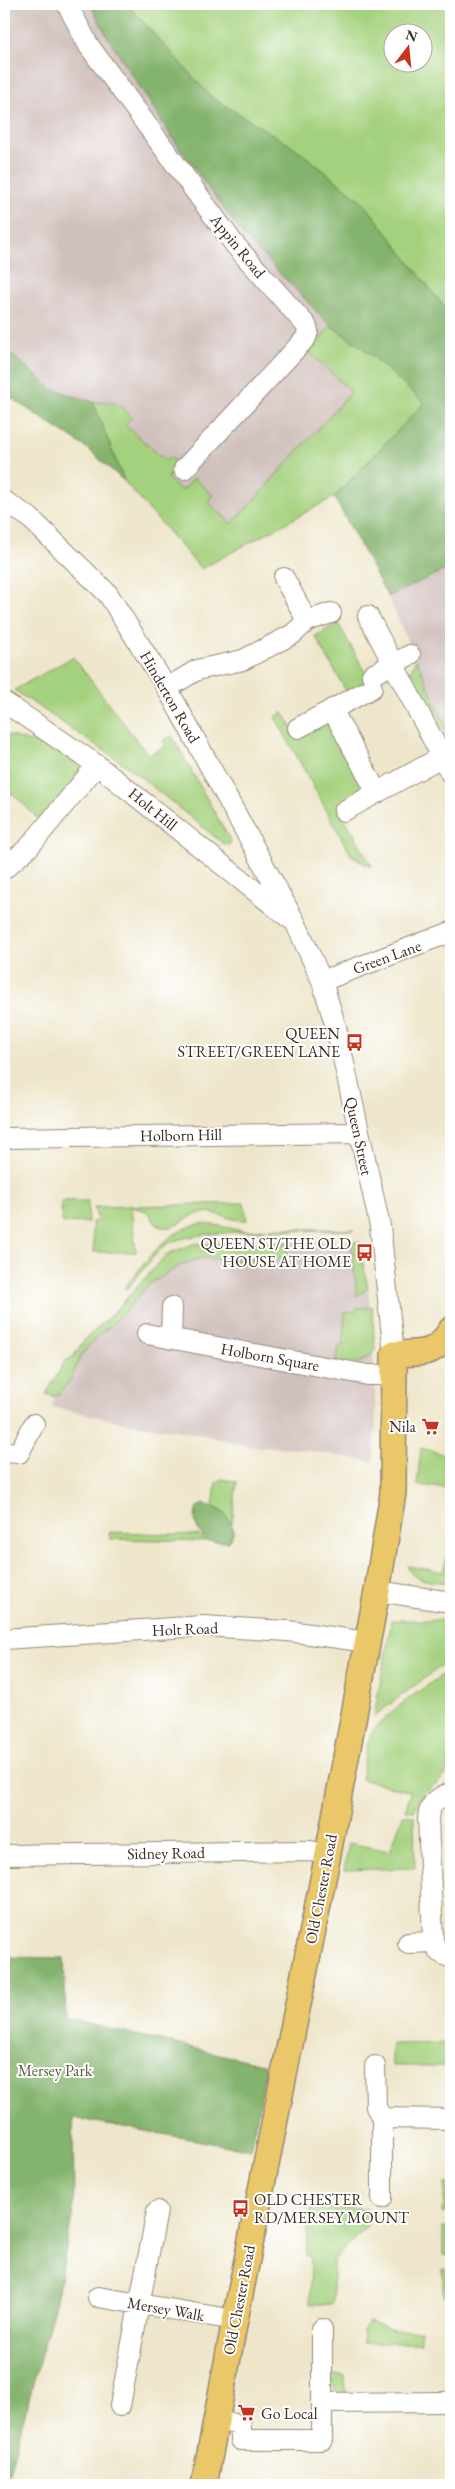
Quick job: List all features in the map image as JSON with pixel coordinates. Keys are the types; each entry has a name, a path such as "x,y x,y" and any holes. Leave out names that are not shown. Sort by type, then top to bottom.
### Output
{"main road":[{"path":"394,1365 432,1351 443,1344 451,1330"},
{"name":"Old Chester Road","path":"204,2485 328,1854 377,1591 393,1493 394,1365"}],"street":[{"name":"Appin Road","path":"67,4 89,46 212,214 235,245 306,325 308,331 306,338 184,469"},
{"name":"Hinderton Road","path":"4,501 29,517 108,594 168,688 296,924"},
{"path":"284,578 307,621"},
{"path":"168,688 197,670 243,660 293,634 307,621 331,613"},
{"path":"344,811 377,793 447,765 402,659 368,616"},
{"path":"298,728 332,709 402,659"},
{"name":"Holt Hill","path":"4,702 98,765 296,924"},
{"path":"332,709 377,793"},
{"path":"4,869 29,847 98,765"},
{"name":"Queen Street","path":"296,924 322,981 336,1027 380,1226 394,1365"},
{"name":"Green Lane","path":"322,981 451,932"},
{"name":"Holborn Hill","path":"4,1138 358,1133"},
{"path":"171,1339 172,1307"},
{"name":"Holborn Square","path":"147,1334 368,1375 394,1365"},
{"path":"4,1452 19,1453 34,1424"},
{"path":"377,1591 451,1602"},
{"name":"Holt Road","path":"4,1639 204,1626 288,1631 366,1642"},
{"path":"451,1793 440,1796 433,1802 428,1817 433,1942 439,1952 451,1958"},
{"name":"Sidney Road","path":"4,1855 310,1851 328,1854"},
{"path":"408,1943 433,1942"},
{"path":"375,2066 376,2107 382,2118 382,2198"},
{"path":"382,2118 451,2119"},
{"path":"120,2406 157,2211"},
{"name":"Mersey Walk","path":"98,2297 235,2320"},
{"path":"216,2420 241,2425 241,2440 322,2440 322,2329"},
{"path":"322,2403 451,2402"}],"shaded area":[{"path":"4,4 90,4 106,34 362,347 334,497 201,569 124,481 52,389 4,348"},
{"path":"451,567 451,738 388,597"},
{"path":"359,1242 368,1288 372,1331 376,1420 373,1462 300,1449 247,1446 205,1435 127,1423 51,1407 77,1350 167,1254 193,1244"}],"green space":[{"path":"90,4 127,4 211,97 295,148 363,202 451,316 451,567 388,597 334,497 424,403 362,347 331,326 242,234 172,137 106,34"},
{"path":"127,4 451,4 451,316 363,202 295,148 211,97"},
{"path":"331,326 362,347 425,403 334,497 201,569 124,481 93,402 106,402 118,405 127,412 132,417 125,425 166,461 170,457 179,465 167,478 182,491 194,478 213,495 208,502 232,524 351,392 309,352"},
{"path":"4,348 52,389 93,402 124,481 88,449 4,393"},
{"path":"338,623 372,684 349,696 315,636"},
{"path":"73,657 148,755 166,746 163,740 172,736 230,840 230,844 225,845 128,767 14,690"},
{"path":"416,659 451,738 451,758 409,674"},
{"path":"283,712 295,732 331,713 374,791 340,810 372,866 370,867 351,855 275,717"},
{"path":"4,734 58,750 86,771 41,822 12,793 4,802"},
{"path":"61,1201 88,1201 88,1222 62,1223"},
{"path":"244,1203 247,1220 213,1213 201,1213 167,1227 159,1226 147,1211 131,1207 136,1252 94,1252 92,1222 98,1221 94,1207"},
{"path":"204,1223 245,1231 271,1228 355,1230 256,1231 201,1235 180,1239 161,1249 128,1288 124,1288 149,1257 168,1239 191,1226"},
{"path":"287,1242 287,1258 252,1261 200,1258 181,1265 149,1284 126,1311 91,1343 80,1357 73,1375 66,1386 55,1397 46,1394 65,1361 73,1357 84,1340 115,1312 167,1254 193,1244"},
{"path":"351,1242 359,1242 368,1288 357,1296"},
{"path":"372,1307 375,1351 362,1361 336,1362 339,1347 343,1345 345,1313 356,1311 357,1308"},
{"path":"421,1448 450,1456 451,1454 451,1488 417,1485"},
{"path":"222,1479 237,1482 232,1523 222,1511 213,1506 216,1483"},
{"path":"203,1504 218,1510 229,1520 234,1530 229,1542 207,1541 196,1526 197,1507"},
{"path":"451,1526 451,1583 425,1580 414,1576 408,1566 444,1572"},
{"path":"109,1532 198,1535 207,1541 110,1539"},
{"path":"392,1620 451,1620 451,1652 441,1666 374,1716"},
{"path":"451,1666 451,1758 448,1758 448,1770 442,1779 422,1796 414,1811 405,1810 411,1792 361,1779 368,1741 383,1720 405,1701 448,1671"},
{"path":"403,1815 414,1816 415,1868 344,1870 349,1843 390,1851"},
{"name":"Mersey Park","path":"4,1957 64,1958 66,2019 263,2064 266,2070 251,2150 73,2118 74,2206 57,2296 7,2480 4,2480"},
{"path":"451,2043 451,2066 392,2066 392,2044"},
{"path":"445,2184 451,2184 451,2213 443,2213"},
{"path":"311,2208 367,2209 367,2226 333,2261 333,2304 310,2304 311,2257 306,2256 307,2229 310,2229"},
{"path":"443,2227 451,2227 451,2255 443,2255"},
{"path":"443,2269 451,2269 451,2296 443,2296"},
{"path":"369,2322 393,2330 421,2330 421,2343 363,2343 363,2330"},
{"path":"329,2375 345,2375 346,2395 335,2391"}],"place":[{"name":"QUEEN STREET/GREEN LANE","path":"354,1042"},
{"name":"QUEEN ST/THE OLD HOUSE AT HOME","path":"365,1252"},
{"name":"Nila","path":"430,1426"},
{"name":"OLD CHESTER RD/MERSEY MOUNT","path":"240,2208"},
{"name":"Go Local","path":"247,2413"}]}
